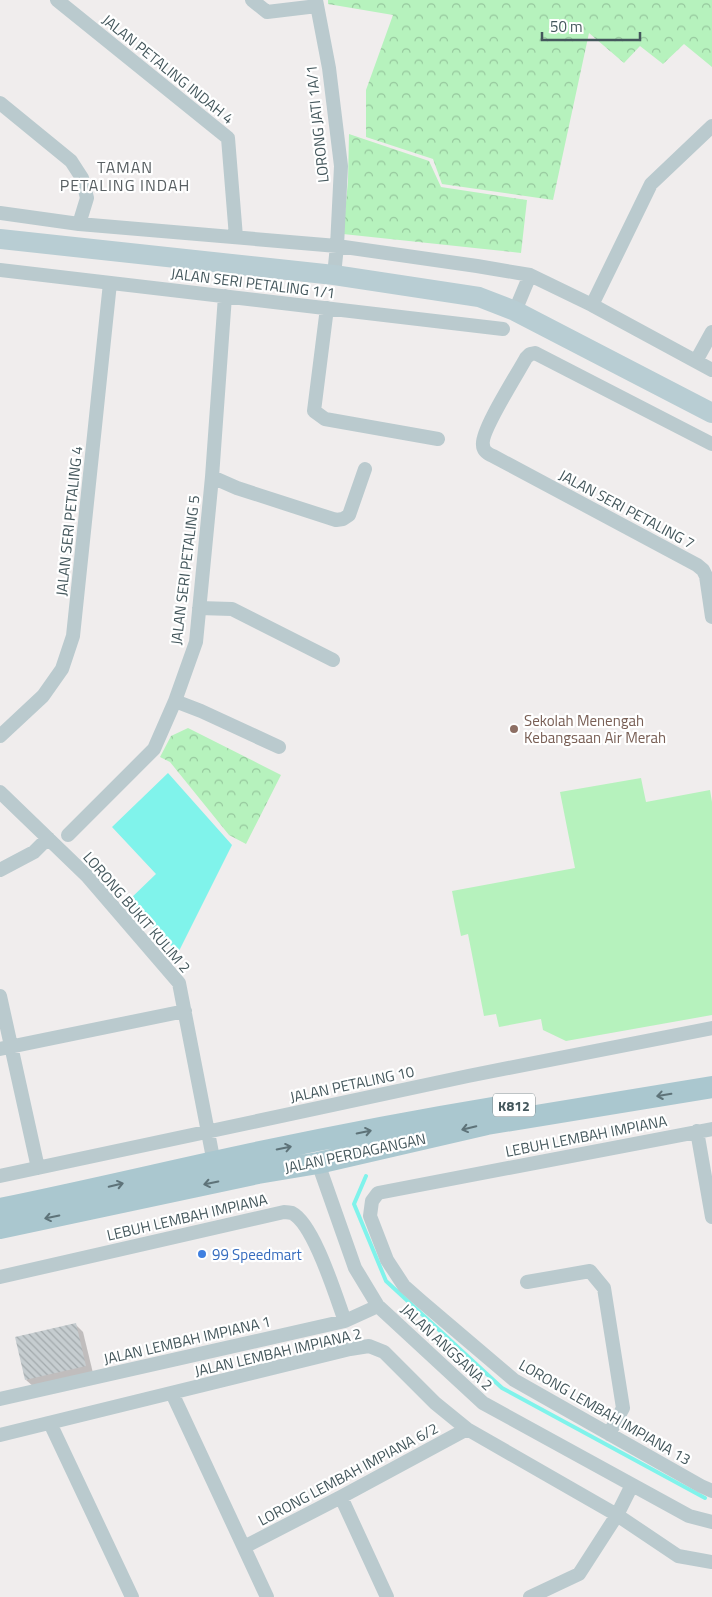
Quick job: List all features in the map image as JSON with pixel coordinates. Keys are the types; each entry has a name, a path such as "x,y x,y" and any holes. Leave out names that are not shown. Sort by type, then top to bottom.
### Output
{"main road":[{"name":"JALAN PERDAGANGAN","path":"0,1209 419,1120 712,1072"},
{"name":"JALAN PERDAGANGAN","path":"0,1228 258,1173 318,1163 487,1124 712,1087"}],"street":[{"name":"JALAN PETALING INDAH 4","path":"57,0 228,138 236,237"},
{"path":"252,0 267,12 317,3"},
{"name":"LORONG JATI 1A/1","path":"317,3 329,68 341,166 338,246 334,274"},
{"path":"0,103 70,161 82,178 87,198 79,224"},
{"path":"592,305 651,184 712,126"},
{"path":"0,213 79,224 338,246 530,275 592,305 712,370"},
{"path":"0,239 334,274 479,298 515,311 712,413"},
{"name":"JALAN SERI PETALING 1/1","path":"0,270 503,329"},
{"path":"515,311 530,275"},
{"name":"JALAN SERI PETALING 4","path":"0,736 43,696 62,669 73,636 110,283"},
{"name":"JALAN SERI PETALING 5","path":"68,835 154,749 175,702 196,642 212,477 225,296"},
{"path":"327,308 314,411 325,419 438,439"},
{"path":"696,361 712,332"},
{"name":"JALAN SERI PETALING 7","path":"712,444 535,353 530,354 526,358 484,436 483,448 493,456 697,565 706,576 712,617"},
{"path":"212,477 237,488 336,520 349,515 365,469"},
{"path":"199,608 232,609 333,660"},
{"path":"175,702 201,711 279,747"},
{"name":"LORONG BUKIT KULIM 2","path":"0,792 88,876 179,983 214,1163"},
{"path":"0,870 34,852 48,838"},
{"path":"0,996 6,1048 38,1168"},
{"path":"6,1048 185,1011"},
{"name":"JALAN PETALING 10","path":"0,1176 468,1076 712,1028"},
{"name":"LEBUH LEMBAH IMPIANA","path":"378,1193 712,1128"},
{"path":"697,1131 712,1217"},
{"name":"JALAN ANGSANA 2","path":"318,1163 355,1268 378,1306 483,1403 689,1516 712,1522"},
{"name":"LORONG LEMBAH IMPIANA 13","path":"378,1193 372,1201 370,1216 386,1260 404,1286 514,1380 712,1491"},
{"name":"LEBUH LEMBAH IMPIANA","path":"0,1276 284,1212 292,1213 300,1219 309,1232 325,1266 345,1321"},
{"path":"527,1282 590,1272 604,1288 623,1408 609,1434"},
{"name":"JALAN LEMBAH IMPIANA 1","path":"0,1399 345,1321 378,1306"},
{"name":"JALAN LEMBAH IMPIANA 2","path":"0,1436 350,1349 369,1346 384,1352 435,1403 467,1429 617,1515 678,1556 712,1562"},
{"path":"172,1393 267,1597"},
{"path":"50,1423 132,1597"},
{"name":"LORONG LEMBAH IMPIANA 6/2","path":"244,1547 467,1429"},
{"path":"530,1597 580,1574 617,1515 632,1485"},
{"path":"341,1497 387,1597"}],"green space":[{"path":"328,0 712,0 712,67 684,44 663,64 640,46 624,63 589,33 553,200 442,184 433,159 366,137 366,90 393,15 328,4"},
{"path":"349,134 429,161 441,187 527,200 521,253 343,234 348,181"},
{"path":"188,728 281,775 246,844 229,835 170,762 160,757 171,736"},
{"path":"641,778 646,802 710,790 712,802 712,1015 566,1041 543,1030 541,1019 499,1027 496,1014 484,1016 468,934 461,936 452,891 575,868 560,792"}],"water":[{"path":"168,773 232,845 178,953 128,901 156,874 112,827"}],"building":[{"path":"76,1323 86,1366 25,1380 15,1337"}],"waterway":[{"path":"366,1176 354,1204 386,1281 502,1388 705,1498"}],"place":[{"name":"Sekolah Menengah Kebangsaan Air Merah","path":"514,729"},
{"name":"99 Speedmart","path":"202,1254"}],"district":[{"name":"TAMAN PETALING INDAH","path":"125,176"}]}
